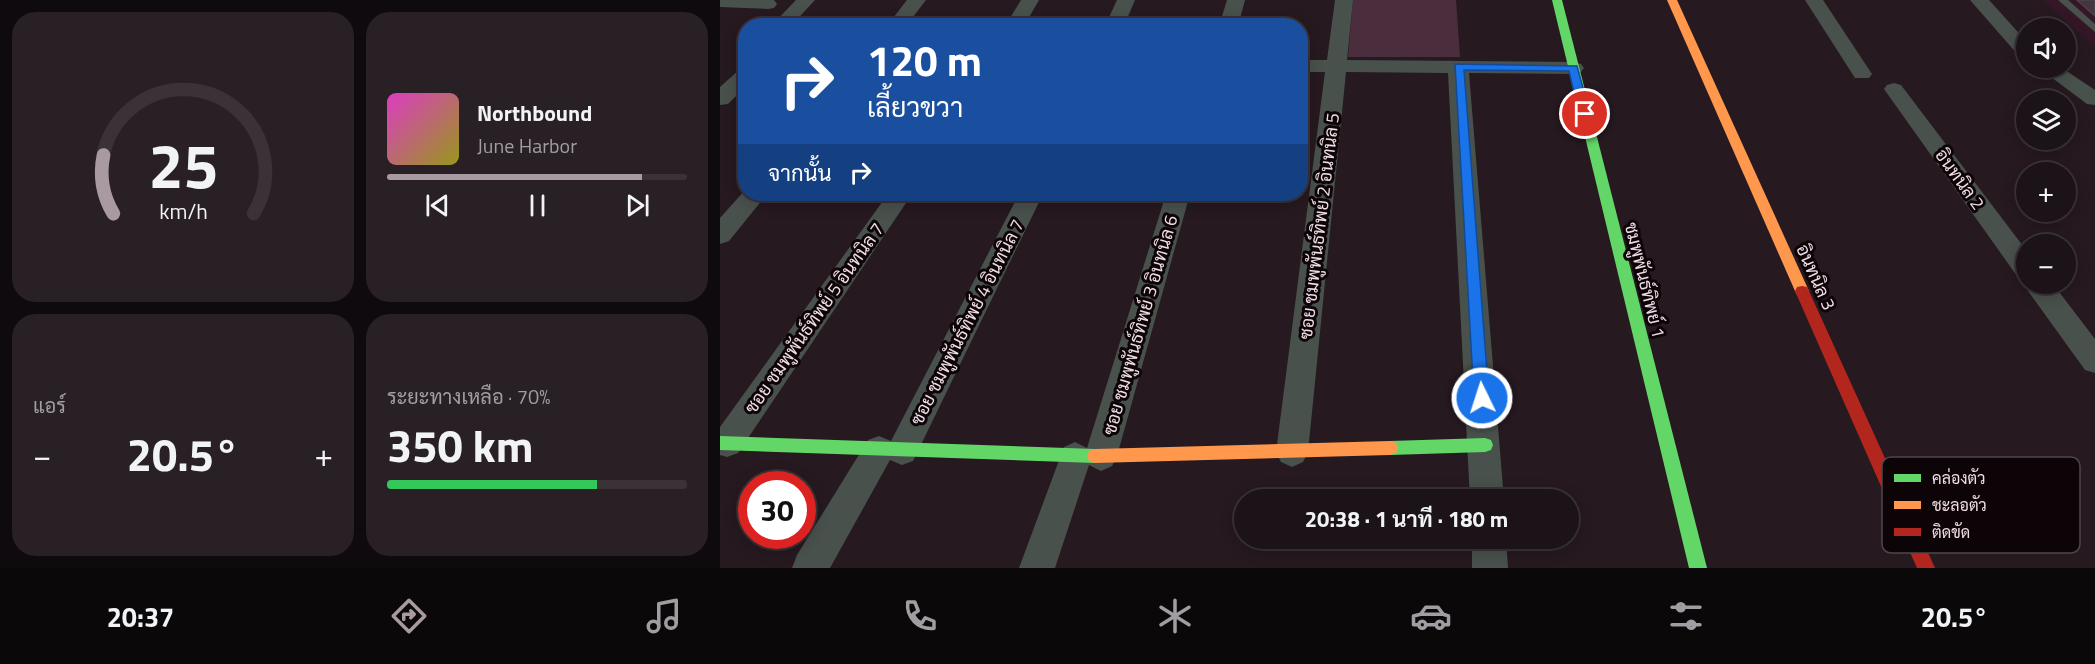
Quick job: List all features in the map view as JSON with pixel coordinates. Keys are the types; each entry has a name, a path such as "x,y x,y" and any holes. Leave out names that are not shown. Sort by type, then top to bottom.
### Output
{"street":[{"path":"788,18 806,0"},
{"path":"902,18 917,0"},
{"path":"1019,18 1030,0"},
{"path":"1118,18 1126,0"},
{"path":"1230,18 1236,0"},
{"name":"ซอย ชมพูพันธ์ทิพย์ 2 อินทนิล 5","path":"1292,452 1344,0"},
{"name":"ชมพูพันธ์ทิพย์ 1","path":"1557,0 1698,568"},
{"name":"อินทนิล 3","path":"1672,0 1882,470"},
{"path":"1814,0 1862,74"},
{"path":"1979,0 2016,41"},
{"path":"723,5 768,4"},
{"path":"1308,66 1574,68"},
{"path":"1458,67 1487,489"},
{"path":"720,99 738,70"},
{"path":"2064,78 2095,99"},
{"name":"อินทนิล 2","path":"1894,88 2016,255"},
{"path":"720,235 749,201"},
{"name":"ซอย ชมพูพันธ์ทิพย์ 5 อินทนิล 7","path":"724,443 895,201"},
{"name":"ซอย ชมพูพันธ์ทิพย์ 4 อินทนิล 7","path":"810,568 890,450 1027,201"},
{"name":"ซอย ชมพูพันธ์ทิพย์ 3 อินทนิล 6","path":"1036,568 1088,457 1176,201"},
{"path":"2045,294 2095,361"},
{"path":"724,443 1088,457 1485,445"},
{"path":"1489,549 1490,568"},
{"name":"อินทนิล 3","path":"1919,553 1926,568"}],"lane":[{"path":"2063,0 2095,29"}],"shaded area":[{"path":"1353,0 1456,0 1460,57 1348,57"},
{"path":"2043,0 2095,0 2095,47 2076,30 2076,18 2063,18"}],"building":[{"path":"2077,0 2095,0 2095,16"}],"traffic: fast":[{"path":"1557,0 1698,568"},
{"path":"720,443 1095,456"},
{"path":"1390,448 1485,445"}],"traffic: slow":[{"path":"1672,0 1802,291"},
{"path":"1095,456 1390,448"}],"traffic: jam":[{"path":"1802,291 1882,470"},
{"path":"1919,553 1926,568"}],"route":[{"path":"1482,398 1458,67 1574,68 1585,114"}]}
